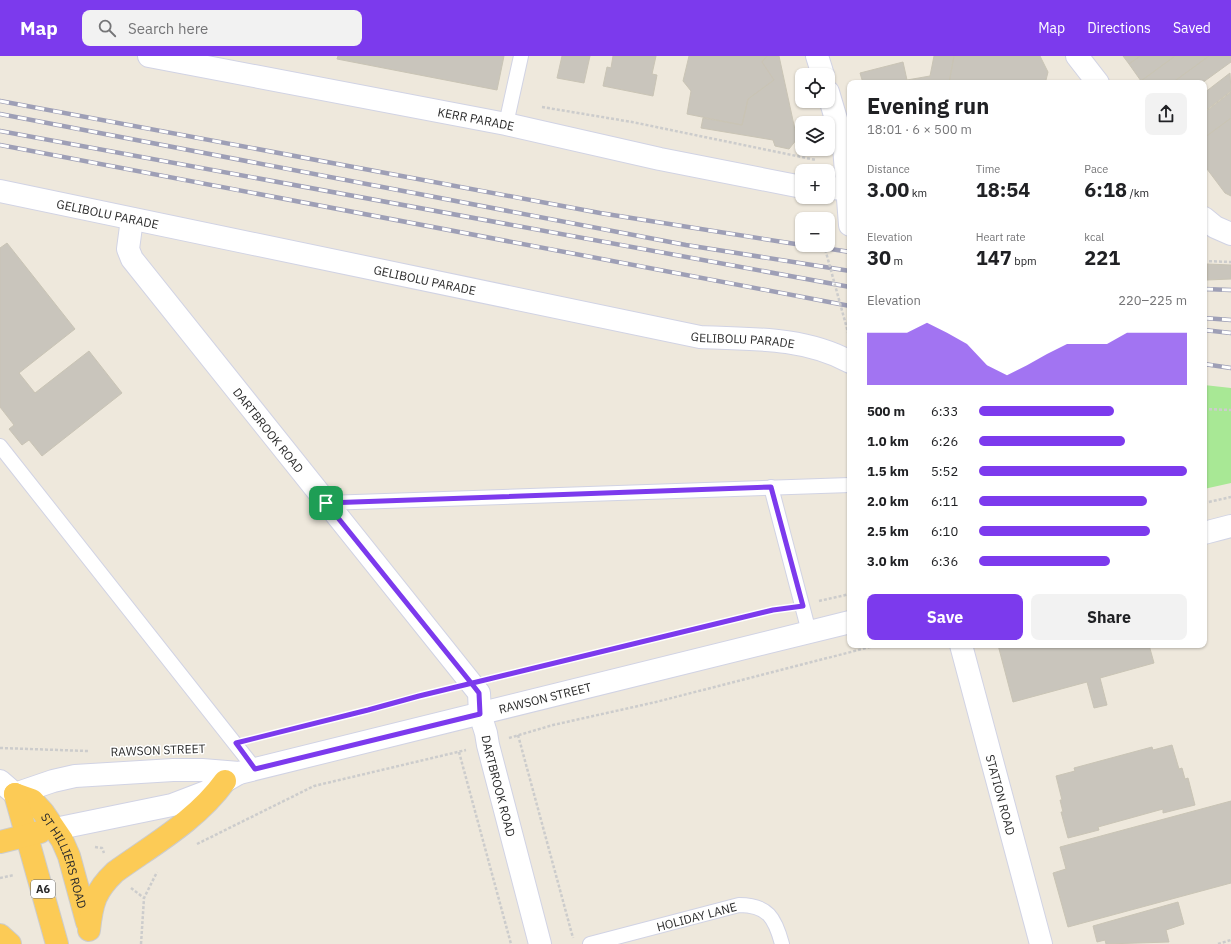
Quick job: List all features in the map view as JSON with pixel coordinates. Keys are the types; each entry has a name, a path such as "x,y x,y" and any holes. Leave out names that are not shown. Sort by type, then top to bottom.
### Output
{"highway":[{"path":"91,937 92,903 104,882 115,872 198,812 240,774"},
{"name":"ST HILLIERS ROAD","path":"5,791 32,800 62,840 69,856 91,937"},
{"name":"ST HILLIERS ROAD","path":"5,791 26,835 57,944"},
{"name":"RAWSON STREET","path":"0,842 55,829"},
{"path":"0,935 10,944"}],"street":[{"name":"KERR PARADE","path":"149,56 506,124 660,159 795,186"},
{"path":"817,56 821,68"},
{"path":"833,108 844,146 844,188 847,206"},
{"name":"GELIBOLU PARADE","path":"0,191 700,337 771,340 833,354 847,361"},
{"name":"DARTBROOK ROAD","path":"132,219 128,249 132,259 479,693 480,714 540,944"},
{"path":"1207,532 1231,526"},
{"name":"RAWSON STREET","path":"55,829 172,805 206,792 240,774 847,623"},
{"name":"STATION ROAD","path":"962,648 1040,944"},
{"name":"RAWSON STREET","path":"5,791 74,776 173,770 202,770 240,774"}],"lane":[{"path":"506,124 521,56"},
{"path":"0,446 236,743 240,774"},
{"path":"326,503 847,485"},
{"path":"771,487 809,632"},
{"name":"HOLIDAY LANE","path":"590,944 739,905 750,905 758,907 772,917 777,924 782,944"}],"path":[{"name":"KERR PARADE","path":"511,102 632,122 816,160"},
{"path":"826,252 847,329"},
{"path":"1207,261 1231,262"},
{"path":"1207,409 1231,410"},
{"path":"1207,502 1231,497"},
{"path":"236,743 419,696 773,610 803,606 847,595"},
{"path":"518,735 574,944"},
{"name":"RAWSON STREET","path":"0,748 94,751"},
{"path":"459,752 511,944"},
{"path":"0,878 20,873"},
{"path":"129,886 144,898"},
{"path":"1218,944 1231,940"}],"green space":[{"path":"1207,385 1231,388 1231,483 1207,488"}],"building":[{"path":"338,56 504,56 497,90 337,59"},
{"path":"562,56 590,56 584,83 557,78"},
{"path":"613,56 656,56 652,74 657,75 653,96 603,86 607,67 611,68"},
{"path":"689,56 767,56 762,62 774,80 748,99 742,125 687,114 691,91 683,81"},
{"path":"767,56 779,56 795,130 795,142 789,149 775,146 773,140 701,128 703,118 742,125 748,99 774,80 762,62"},
{"path":"934,56 954,56 950,80 907,80 930,76"},
{"path":"954,56 1040,56 1048,72 1046,80 950,80"},
{"path":"1123,56 1140,56 1129,64"},
{"path":"1140,56 1175,56 1142,80 1140,80 1129,64"},
{"path":"1175,56 1209,56 1176,80 1142,80"},
{"path":"1209,56 1231,56 1231,62 1206,80 1176,80"},
{"path":"903,62 907,80 862,80 860,73"},
{"path":"1230,73 1231,91 1207,110 1207,91"},
{"path":"1231,92 1231,118 1207,136 1207,111"},
{"path":"1231,118 1231,196 1225,193 1207,169 1207,136"},
{"path":"7,243 75,329 19,373 35,393 89,351 122,393 42,456 29,440 22,445 9,429 14,425 0,407 0,248"},
{"path":"1207,264 1231,265 1231,279 1207,280"},
{"path":"999,648 1150,648 1154,663 1100,678 1107,705 1094,708 1087,682 1013,702"},
{"path":"1172,745 1179,769 1182,768 1185,779 1188,778 1195,805 1163,813 1163,809 1098,827 1099,830 1068,838 1061,812 1063,812 1060,800 1062,800 1056,776 1075,771 1074,768 1152,747 1153,750"},
{"path":"1231,801 1231,883 1068,927 1053,873 1066,869 1060,847"},
{"path":"1178,902 1184,924 1166,930 1169,942 1106,944 1105,940 1097,942 1093,926"}],"railway":[{"path":"0,101 600,213 795,244"},
{"path":"0,114 686,245 847,271"},
{"path":"0,131 847,286"},
{"path":"0,145 847,305"},
{"path":"835,250 847,252"},
{"path":"1207,289 1231,290"},
{"path":"1207,318 1231,320"},
{"path":"1207,330 1231,333"},
{"path":"1207,364 1231,368"}],"route":[{"path":"326,503 472,684 479,693 480,714 255,769 236,743 419,696 472,684 773,610 803,606 771,487 326,503"}]}
